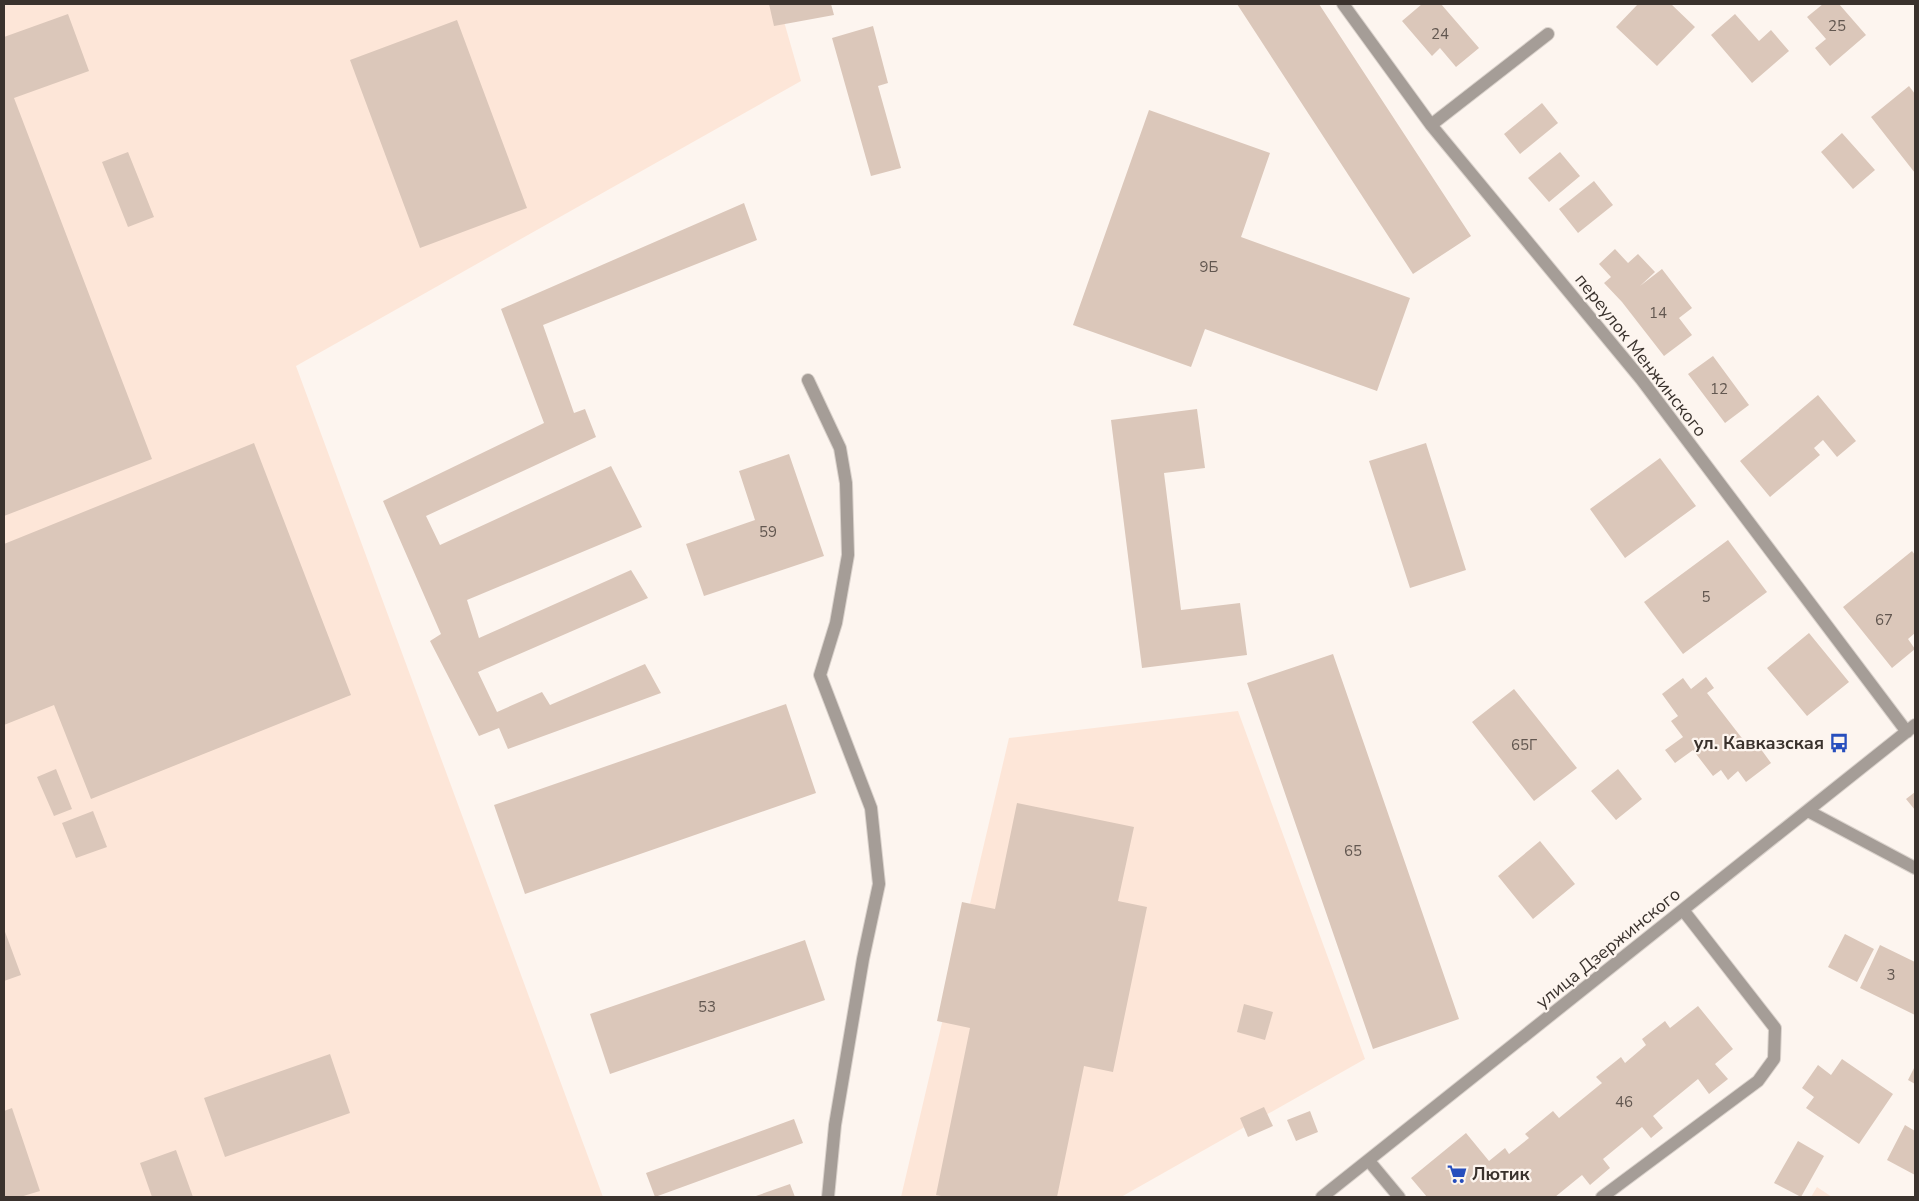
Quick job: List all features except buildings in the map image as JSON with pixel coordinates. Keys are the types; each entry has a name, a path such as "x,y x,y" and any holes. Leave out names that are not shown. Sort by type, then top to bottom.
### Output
{"street":[{"name":"переулок Менжинского","path":"1343,4 1431,125 1641,379 1911,728"},
{"path":"1431,125 1548,34"},
{"path":"808,380 840,448 846,483 848,555 836,623 820,675 871,808 880,884 862,959 835,1125 828,1197"},
{"name":"улица Дзержинского","path":"1322,1197 1911,728"},
{"path":"1808,811 1915,868"},
{"path":"1602,1197 1758,1081 1774,1059 1775,1028 1684,910"},
{"path":"1369,1161 1399,1197"}],"shaded area":[{"path":"4,4 779,4 801,81 296,366 603,1197 4,1197"},
{"path":"1238,711 1365,1059 1121,1197 901,1197 1009,738"},
{"path":"1817,1187 1832,1197 1811,1197"}],"place":[{"name":"ул. Кавказская","path":"1839,743"},
{"name":"Лютик","path":"1457,1174"}]}
